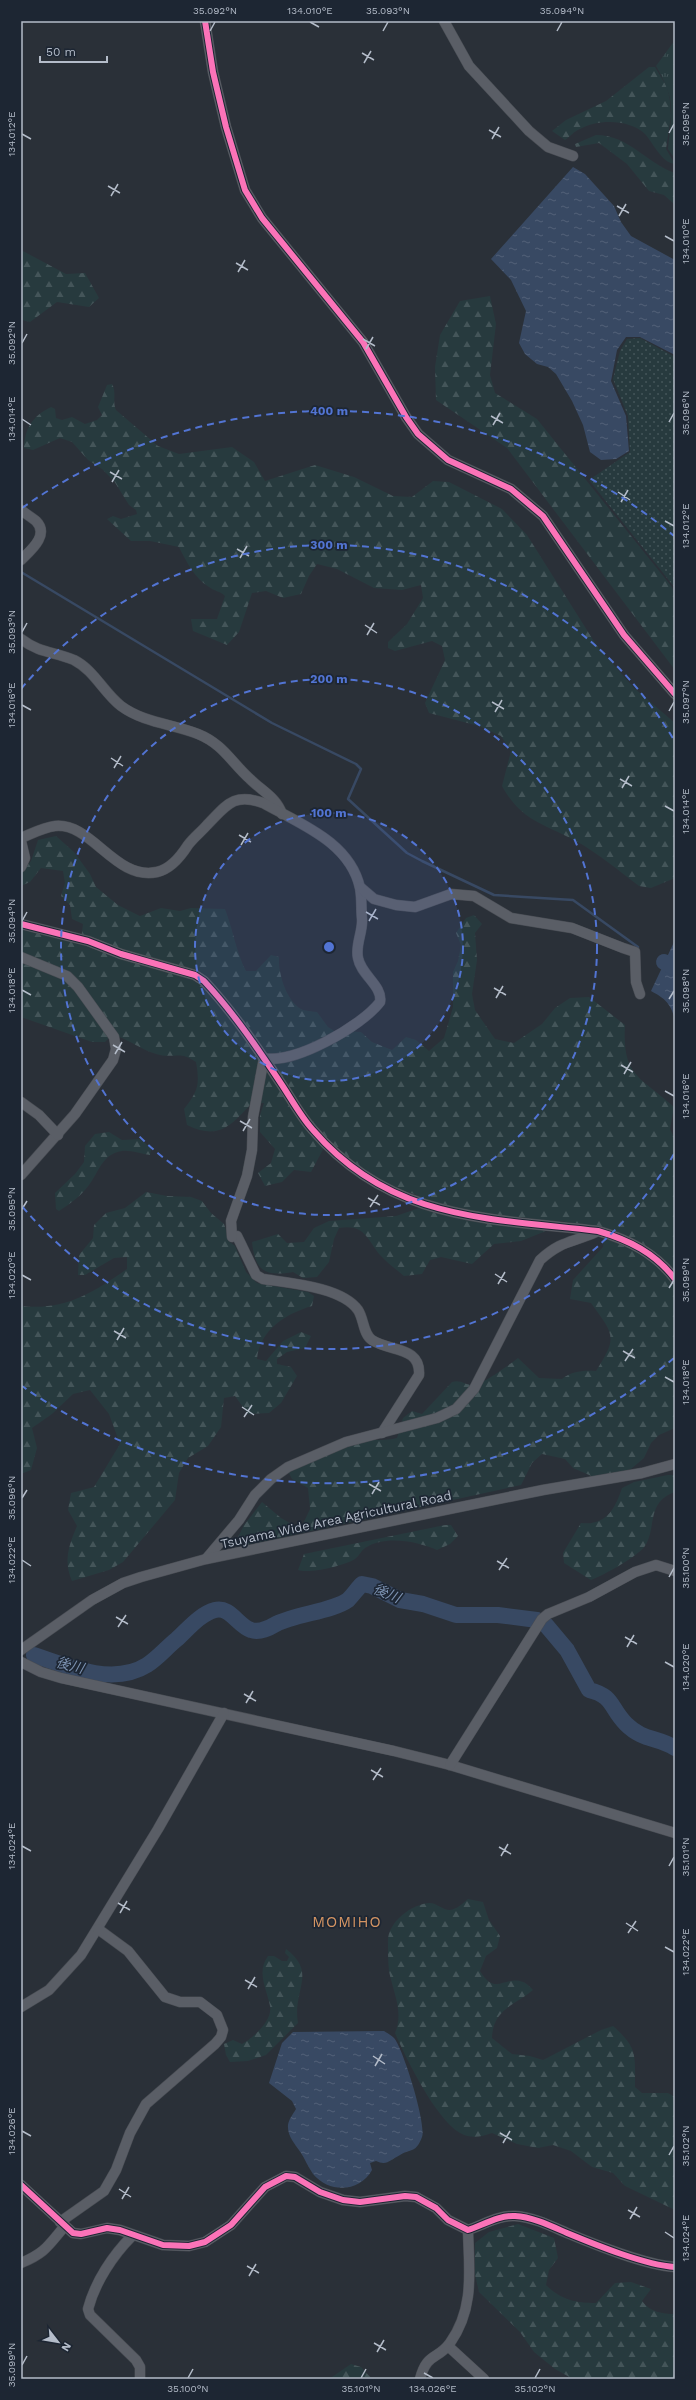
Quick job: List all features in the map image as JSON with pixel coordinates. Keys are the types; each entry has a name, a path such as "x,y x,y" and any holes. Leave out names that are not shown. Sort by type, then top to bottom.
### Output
{"street":[{"path":"205,21 213,72 228,134 245,190 262,218 363,342 418,434 448,460 511,489 542,516 624,635 675,694"},
{"path":"444,21 469,66 529,131 548,147 573,156"},
{"path":"21,510 37,522 40,529 40,538 35,546 21,560"},
{"path":"21,639 38,651 73,660 84,666 111,697 129,710 159,723 198,734 215,743 228,753 245,775 276,801 282,814"},
{"path":"21,867 25,858 24,847 21,840 55,826 65,827 87,838 128,869 156,872 178,859 194,838 227,803 251,798 332,842 340,850 360,887 374,899 385,904 415,907 440,897 463,893 484,901 511,918 572,928 623,948 631,949 635,952 636,982 640,994"},
{"path":"264,1058 278,1059 325,1042 363,1018 380,1002 380,992 363,971 357,953 362,921 360,887"},
{"path":"21,924 81,939 121,954 195,975 214,992 234,1016 312,1130 336,1154 380,1187 416,1202 489,1219 598,1231 623,1239 644,1250 657,1260 675,1279"},
{"path":"21,957 67,976 78,986 98,1011 114,1037 116,1049 113,1060 58,1135 21,1175"},
{"path":"264,1058 253,1117 252,1150 247,1176 231,1221 234,1236 256,1275 263,1279 323,1289 351,1303 357,1309 367,1335 372,1340 408,1353 418,1360 420,1375 382,1433"},
{"path":"21,1102 39,1115 58,1135"},
{"path":"206,1559 239,1520 256,1495 271,1479 288,1467 346,1442 437,1418 456,1409 464,1402 474,1389 540,1260 551,1250 567,1241 598,1231"},
{"name":"Tsuyama Wide Area Agricultural Road","path":"21,1650 92,1600 123,1583 206,1559 536,1492 642,1473 675,1464"},
{"path":"450,1765 540,1622 548,1614 589,1597 635,1572 656,1565 675,1570"},
{"path":"21,1662 41,1672 61,1678 224,1713 450,1765 675,1833"},
{"path":"21,2007 49,1990 63,1977 81,1955 158,1829 224,1713"},
{"path":"21,2263 39,2256 48,2249 62,2225 104,2191 116,2170 130,2133 146,2104 215,2044 221,2037 223,2030 217,2015 200,2002 180,2002 165,1996 128,1951 98,1929"},
{"path":"21,2185 62,2225 73,2233 81,2234 106,2228 155,2243 174,2246 189,2246 205,2242 231,2225 265,2187 286,2176 295,2177 320,2192 343,2200 360,2202 405,2196 416,2197 436,2208 448,2220 468,2230 494,2219 513,2216 528,2218 596,2244 651,2262 675,2267"},
{"path":"420,2379 427,2361 448,2346 460,2328 467,2310 468,2230"},
{"path":"132,2236 117,2252 107,2268 88,2309 90,2315 136,2360 140,2367 140,2379"},
{"path":"448,2346 484,2379"}],"green space":[{"path":"675,40 675,159 668,149 671,124 670,97 656,66"},
{"path":"649,67 655,67 667,87 671,116 666,149 675,164 666,160 645,134 631,125 613,122 596,123 576,131 565,140 552,131 566,120 606,101"},
{"path":"596,135 608,136 628,144 655,163 675,173 675,205 664,195 649,191 627,164 599,143 576,147 575,144"},
{"path":"21,250 66,274 85,273 99,298 89,307 57,302 30,322 22,320"},
{"path":"490,296 496,324 490,375 495,393 537,419 672,587 675,595 675,670 507,448 436,400 435,367 440,335 460,301"},
{"path":"640,338 675,357 675,588 589,480 630,452 628,416 613,379 620,351 627,339"},
{"path":"112,384 116,410 158,446 179,454 232,447 254,462 265,481 315,465 354,477 393,496 412,497 433,481 449,482 502,509 527,535 597,646 634,688 675,723 675,878 651,888 639,886 584,846 525,814 509,798 502,786 511,751 501,736 479,726 429,713 425,703 445,660 442,646 432,641 395,651 388,648 388,642 407,624 423,598 421,585 402,590 374,588 337,569 317,564 309,576 301,594 283,598 266,591 252,593 239,632 227,645 193,631 191,619 217,619 225,596 204,584 199,579 191,569 179,547 150,541 131,541 107,519 113,516 121,519 137,514 136,510 129,505 114,481 102,469 88,460 72,442 60,438 33,450 24,448 26,434 31,423 39,414 51,407 55,409 56,418 62,420 72,417 85,424 97,420 102,415 98,407 107,385"},
{"path":"56,836 74,852 90,874 96,887 118,905 140,916 161,908 180,911 191,908 225,909 246,971 256,971 271,955 279,957 280,971 284,986 291,999 301,1009 317,1012 328,1027 339,1034 348,1031 361,1032 372,1042 392,1050 406,1037 416,1040 429,1051 444,1038 453,1007 453,972 458,961 461,945 456,933 466,918 474,915 482,924 475,933 477,960 472,994 475,1010 495,1039 514,1043 542,1024 555,1008 570,998 589,997 625,1025 625,1042 630,1066 643,1081 674,1107 670,1129 675,1139 675,1428 659,1435 651,1443 644,1458 631,1469 596,1478 573,1468 565,1459 542,1454 532,1463 521,1485 247,1545 237,1539 244,1525 262,1502 281,1518 297,1527 303,1524 310,1509 308,1488 292,1479 289,1473 317,1456 353,1443 397,1438 403,1418 412,1411 422,1414 452,1382 458,1381 473,1385 483,1382 518,1358 539,1378 562,1379 570,1374 578,1372 596,1371 608,1351 610,1336 608,1330 605,1322 591,1303 570,1299 573,1280 603,1247 605,1229 561,1221 546,1231 521,1241 494,1244 472,1264 441,1257 430,1260 422,1274 404,1276 383,1258 360,1230 348,1227 339,1228 334,1239 329,1262 317,1277 303,1278 293,1272 275,1274 263,1270 256,1260 252,1242 278,1234 287,1243 304,1242 314,1228 329,1221 396,1216 419,1208 417,1195 379,1180 349,1160 327,1142 311,1172 294,1170 282,1182 265,1186 258,1173 271,1163 275,1149 260,1132 260,1115 264,1103 251,1104 230,1125 223,1129 207,1131 198,1129 187,1125 184,1109 197,1087 198,1077 196,1062 182,1056 160,1055 112,1035 105,1042 92,1042 21,1017 21,929 81,940 83,924 72,919 70,905 61,896 65,883 63,871 41,868 30,882 21,886 21,873 31,861 38,840"},
{"path":"109,1132 122,1140 141,1139 151,1149 150,1155 122,1151 110,1156 105,1160 82,1193 59,1211 56,1209 55,1193 75,1174 84,1162 85,1146 95,1134"},
{"path":"146,1192 167,1196 191,1197 202,1201 211,1213 224,1224 230,1242 235,1246 246,1272 257,1283 308,1292 314,1296 312,1306 292,1314 269,1332 259,1349 257,1359 266,1361 283,1341 301,1332 311,1336 305,1348 287,1352 277,1359 277,1364 291,1367 297,1376 281,1403 269,1413 248,1414 235,1396 224,1398 221,1427 208,1446 188,1458 179,1473 175,1500 123,1562 109,1570 72,1581 68,1567 68,1553 77,1526 68,1510 71,1493 94,1487 120,1444 109,1414 90,1390 73,1394 52,1414 32,1428 37,1448 31,1470 21,1474 21,1306 37,1307 64,1303 90,1293 127,1269 127,1257 114,1258 85,1275 78,1275 79,1255 93,1238 94,1225 106,1213 125,1208"},
{"path":"675,1475 675,1492 666,1496 656,1508 649,1539 641,1550 620,1565 591,1580 564,1563 563,1553 581,1523 597,1522 603,1519 613,1509 622,1488 634,1482"},
{"path":"451,1525 458,1536 450,1544 437,1550 410,1542 382,1542 365,1548 355,1559 350,1562 326,1569 310,1571 298,1570 304,1554"},
{"path":"468,1899 483,1902 489,1920 500,1936 497,1948 486,1956 480,1971 491,1983 500,1984 516,1981 524,1983 533,1990 500,2014 493,2028 492,2038 512,2054 530,2056 543,2060 601,2030 613,2026 627,2040 631,2047 635,2059 635,2087 642,2093 668,2093 675,2097 675,2210 625,2186 613,2173 592,2167 571,2151 553,2145 538,2148 517,2144 492,2133 476,2137 464,2135 451,2126 432,2102 414,2073 395,2033 398,2010 389,1971 388,1936 395,1922 415,1907 430,1903 450,1910"},
{"path":"286,1949 301,1966 302,1983 297,2011 298,2023 266,2055 248,2061 230,2062 226,2055 224,2044 233,2040 242,2044 251,2038 261,2028 268,2017 270,2006 263,1981 263,1969 268,1956 274,1956 282,1961 287,1961 289,1957 285,1953"},
{"path":"518,2224 554,2238 558,2258 549,2270 546,2285 557,2294 569,2300 596,2303 615,2283 631,2282 651,2289 642,2301 645,2305 657,2312 675,2314 675,2379 573,2379 555,2369 534,2352 520,2332 479,2292 475,2275 475,2243 489,2232"},
{"path":"351,2364 361,2367 372,2379 329,2379"}],"water":[{"path":"573,167 585,174 614,206 621,222 631,236 675,260 675,355 640,337 626,337 617,350 611,381 626,416 629,451 616,459 601,460 590,452 583,425 572,401 556,374 548,367 537,364 525,354 519,343 526,311 511,280 491,259"},
{"path":"675,940 675,1020 672,1010 667,1002 651,991"},
{"path":"384,2031 394,2038 403,2056 418,2103 423,2130 422,2137 416,2148 386,2163 376,2161 370,2163 372,2170 360,2183 344,2188 328,2185 313,2174 290,2136 288,2125 296,2109 292,2101 269,2083 282,2043 293,2032"}],"waterway":[{"path":"21,572 272,723 356,764 361,769 348,799 407,853 494,895 573,900 638,947"},
{"path":"659,960 664,962"},
{"path":"664,962 675,968"},
{"name":"後川","path":"34,1655 61,1665 91,1672 120,1674 134,1671 147,1665 159,1656 194,1622 215,1610 225,1611 246,1628 254,1631 261,1630 284,1621 341,1604 348,1600 362,1584 372,1586 400,1600 423,1604 456,1615 498,1615 537,1620 546,1625 567,1650 589,1690 607,1699 621,1718 632,1729 644,1736 663,1742 675,1748"}],"cycle path":[{"path":"205,21 213,72 226,127 245,190 262,218 363,342 406,417 418,434 448,460 511,489 543,516 624,635 675,694"},
{"path":"21,924 88,941 121,954 195,975 204,981 245,1032 313,1130 343,1160 375,1182 409,1199 444,1210 518,1223 598,1231 631,1243 641,1249 659,1262 675,1279"},
{"path":"21,2185 73,2233 81,2234 107,2228 120,2230 163,2245 189,2246 205,2242 231,2225 265,2187 286,2176 295,2177 320,2192 343,2200 360,2202 405,2196 416,2197 436,2208 448,2220 468,2230 503,2217 515,2216 528,2218 542,2222 635,2259 675,2267"}],"district":[{"name":"MOMIHO","path":"347,1922"}]}
